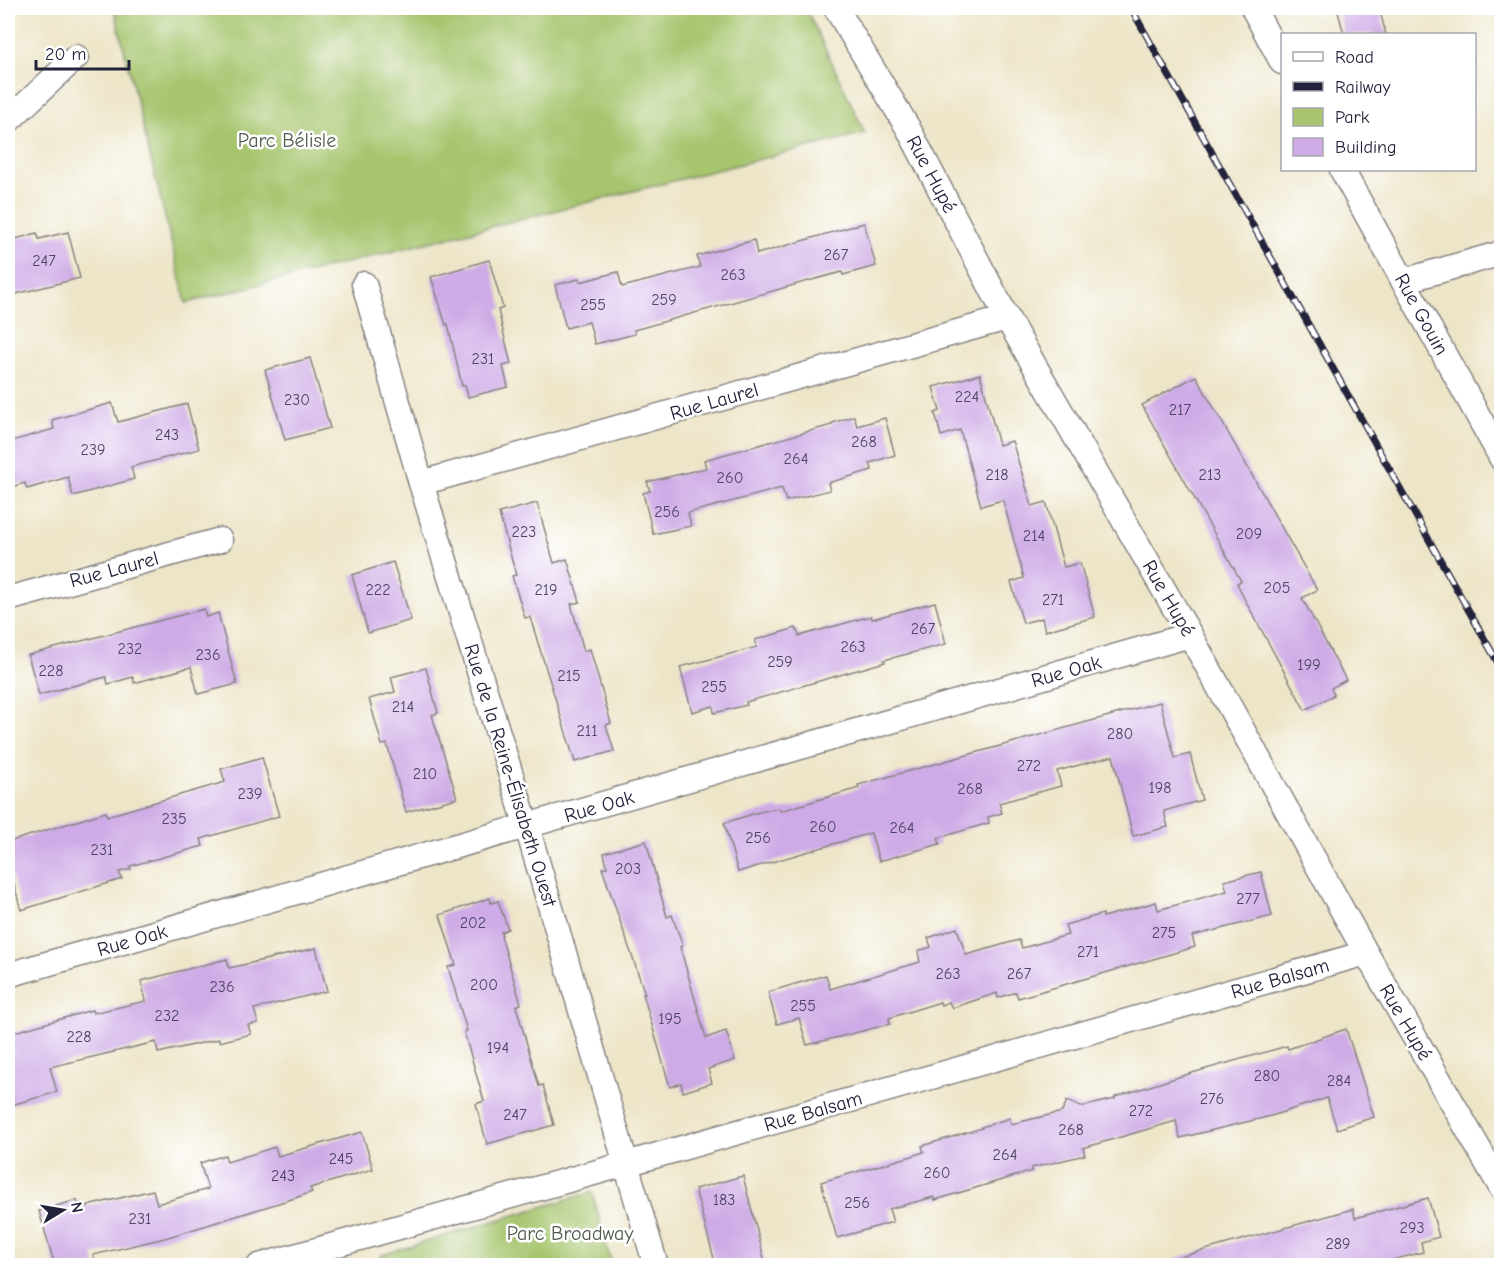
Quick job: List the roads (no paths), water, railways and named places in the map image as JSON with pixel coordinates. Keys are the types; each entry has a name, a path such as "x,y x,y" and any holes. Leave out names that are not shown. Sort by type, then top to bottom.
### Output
{"street":[{"name":"Rue Hupé","path":"836,8 908,128 1007,318 1190,635 1366,953 1502,1189"},
{"path":"1253,8 1281,60"},
{"path":"8,121 76,57"},
{"name":"Rue Gouin","path":"1343,171 1502,459"},
{"path":"1403,280 1502,253"},
{"name":"Rue de la Reine-Élisabeth Ouest","path":"364,284 421,483 527,827 656,1266"},
{"name":"Rue Laurel","path":"421,483 1007,318"},
{"name":"Rue Laurel","path":"8,599 220,540"},
{"name":"Rue Oak","path":"8,975 1190,635"},
{"name":"Rue Balsam","path":"259,1266 1366,953"}],"railway":[{"path":"1131,8 1502,670"}],"park label":[{"name":"Parc Bélisle","path":"287,140"},
{"name":"Parc Broadway","path":"570,1233"}]}
